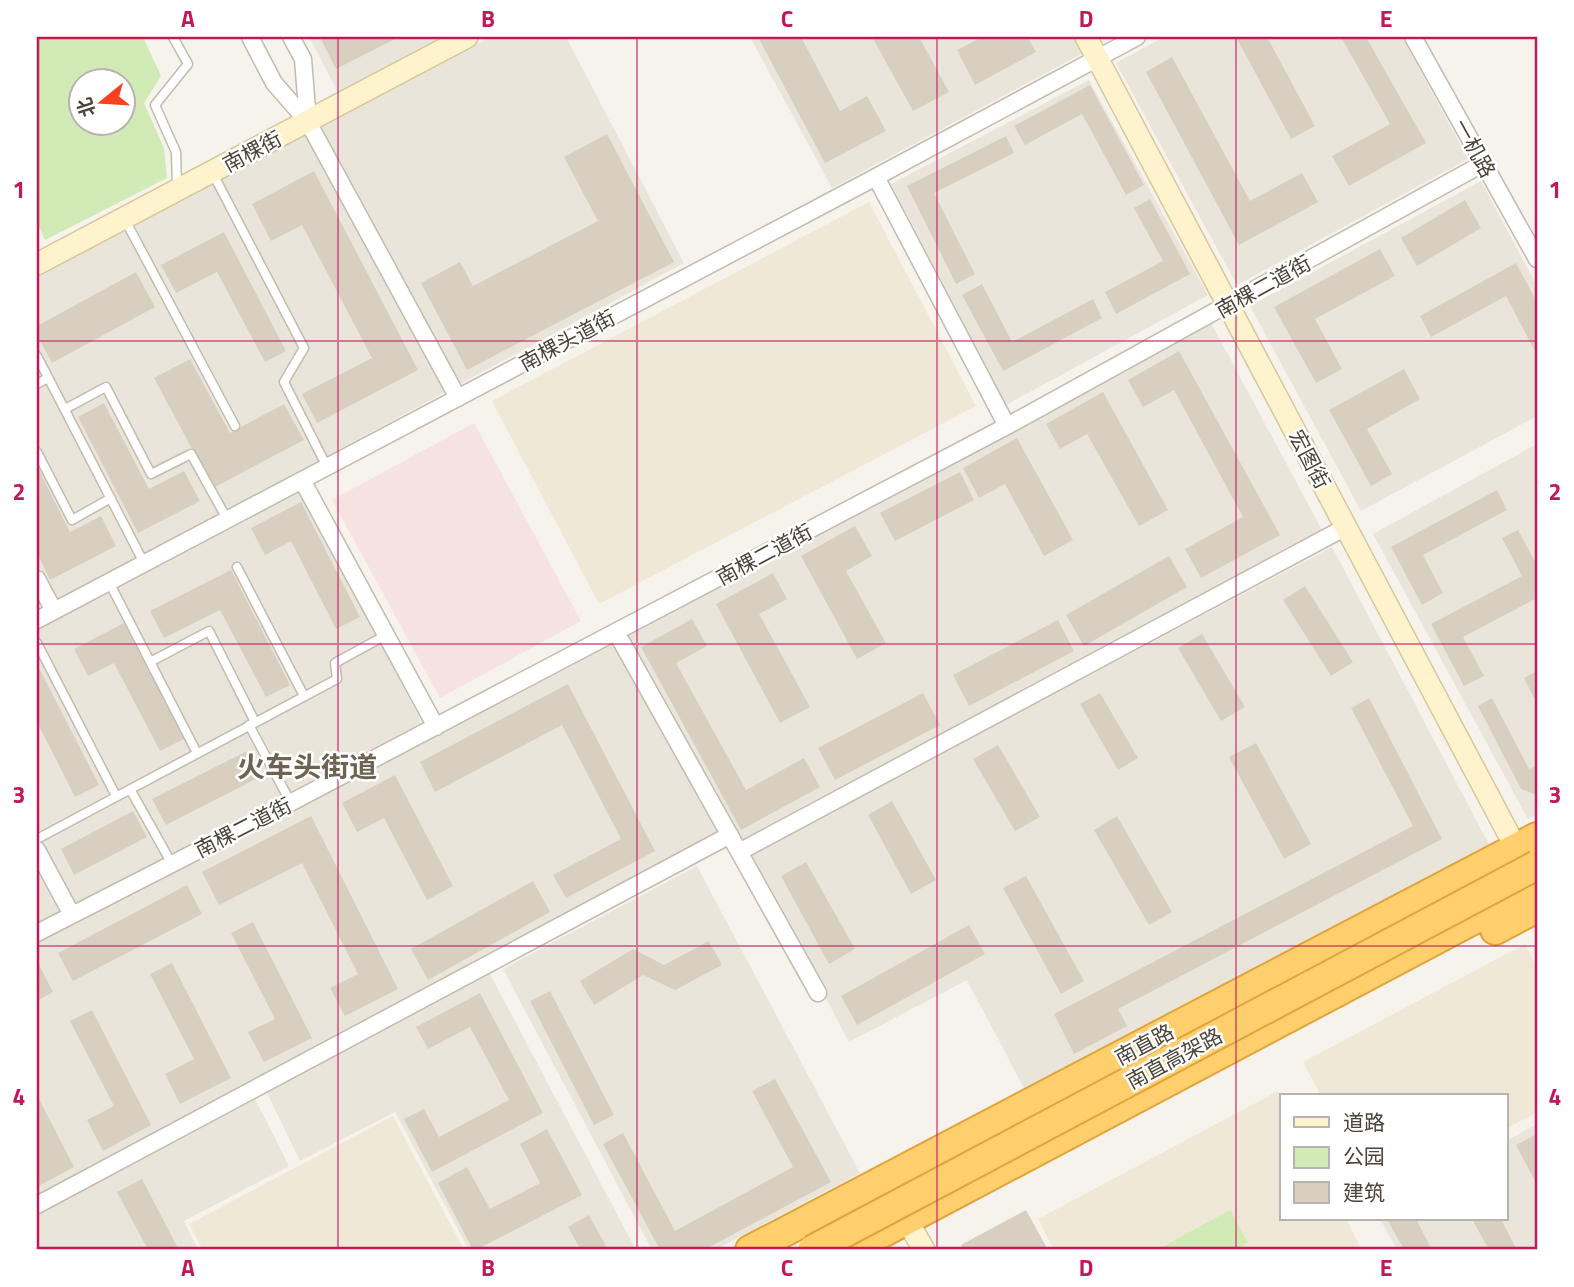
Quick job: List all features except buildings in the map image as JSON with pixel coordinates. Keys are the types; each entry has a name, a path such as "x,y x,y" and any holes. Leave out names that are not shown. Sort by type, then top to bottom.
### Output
{"highway":[{"name":"南直路","path":"750,1250 1530,850"},
{"name":"南直高架路","path":"812,1250 1530,850"},
{"name":"南直高架路","path":"850,1250 1537,886"},
{"path":"874,1250 918,1239 1537,908"}],"street":[{"path":"250,37 274,83 308,122 458,398"},
{"path":"291,37 303,59 308,122"},
{"name":"南棵街","path":"37,264 467,37"},
{"name":"宏图街","path":"1086,37 1346,527 1530,850 1537,878"},
{"name":"南棵头道街","path":"37,619 1137,37"},
{"name":"一机路","path":"1413,37 1537,259"},
{"name":"南棵二道街","path":"37,933 291,803 1007,426 1484,163"},
{"path":"876,177 1007,426"},
{"path":"302,480 436,727"},
{"path":"739,852 1346,527"},
{"path":"37,579 54,611"},
{"path":"616,632 818,993"},
{"path":"37,1205 730,835"},
{"path":"37,850 72,915"}],"lane":[{"path":"173,37 188,64 155,105 176,152 177,190"},
{"path":"212,172 304,348 284,382 327,467"},
{"path":"124,218 235,426"},
{"path":"37,356 144,563"},
{"path":"37,384 48,378"},
{"path":"65,409 106,387 151,474 191,454 227,519"},
{"path":"37,452 72,520 111,498"},
{"path":"237,567 304,696"},
{"path":"109,582 197,753"},
{"path":"150,662 209,631 291,803"},
{"path":"37,839 337,679 335,663 386,635"},
{"path":"37,643 116,796"},
{"path":"130,789 172,864"}],"shaded area":[{"path":"309,37 442,37 338,92"},
{"path":"491,37 566,37 684,263 57,602 37,564 37,272"},
{"path":"750,37 1074,37 1083,53 832,188"},
{"path":"1164,37 1402,37 1468,159 1237,285 1116,63"},
{"path":"1089,80 1208,295 1006,405 891,184"},
{"path":"1481,181 1537,286 1537,416 1361,511 1250,306"},
{"path":"869,202 976,406 599,604 492,401"},
{"path":"1211,323 1322,530 740,846 623,634"},
{"path":"474,423 581,621 440,698 332,500"},
{"path":"1537,444 1537,814 1528,819 1373,534"},
{"path":"300,490 422,723 37,925 37,629"},
{"path":"1332,547 1491,848 1027,1094 967,980 849,1042 750,855"},
{"path":"613,642 720,834 37,1196 37,940"},
{"path":"697,866 860,1173 715,1250 652,1250 503,969"},
{"path":"1525,944 1537,967 1537,1112 1508,1128 1508,1094 1320,1094 1303,1062"},
{"path":"490,974 636,1250 469,1250 395,1112 300,1161 266,1091"},
{"path":"1278,1091 1280,1220 1347,1220 1362,1250 1054,1250 1038,1219"},
{"path":"254,1097 289,1166 184,1221 198,1250 37,1250 37,1213"},
{"path":"393,1116 464,1250 203,1250 189,1224"},
{"path":"1537,1124 1537,1250 1397,1250 1381,1220 1508,1220 1508,1140"}],"green space":[{"path":"37,37 143,37 161,76 144,103 164,148 167,178 45,240 37,222"},
{"path":"1230,1210 1248,1243 1235,1250 1166,1250 1164,1246"}],"district":[{"name":"火车头街道","path":"307,766"}]}
